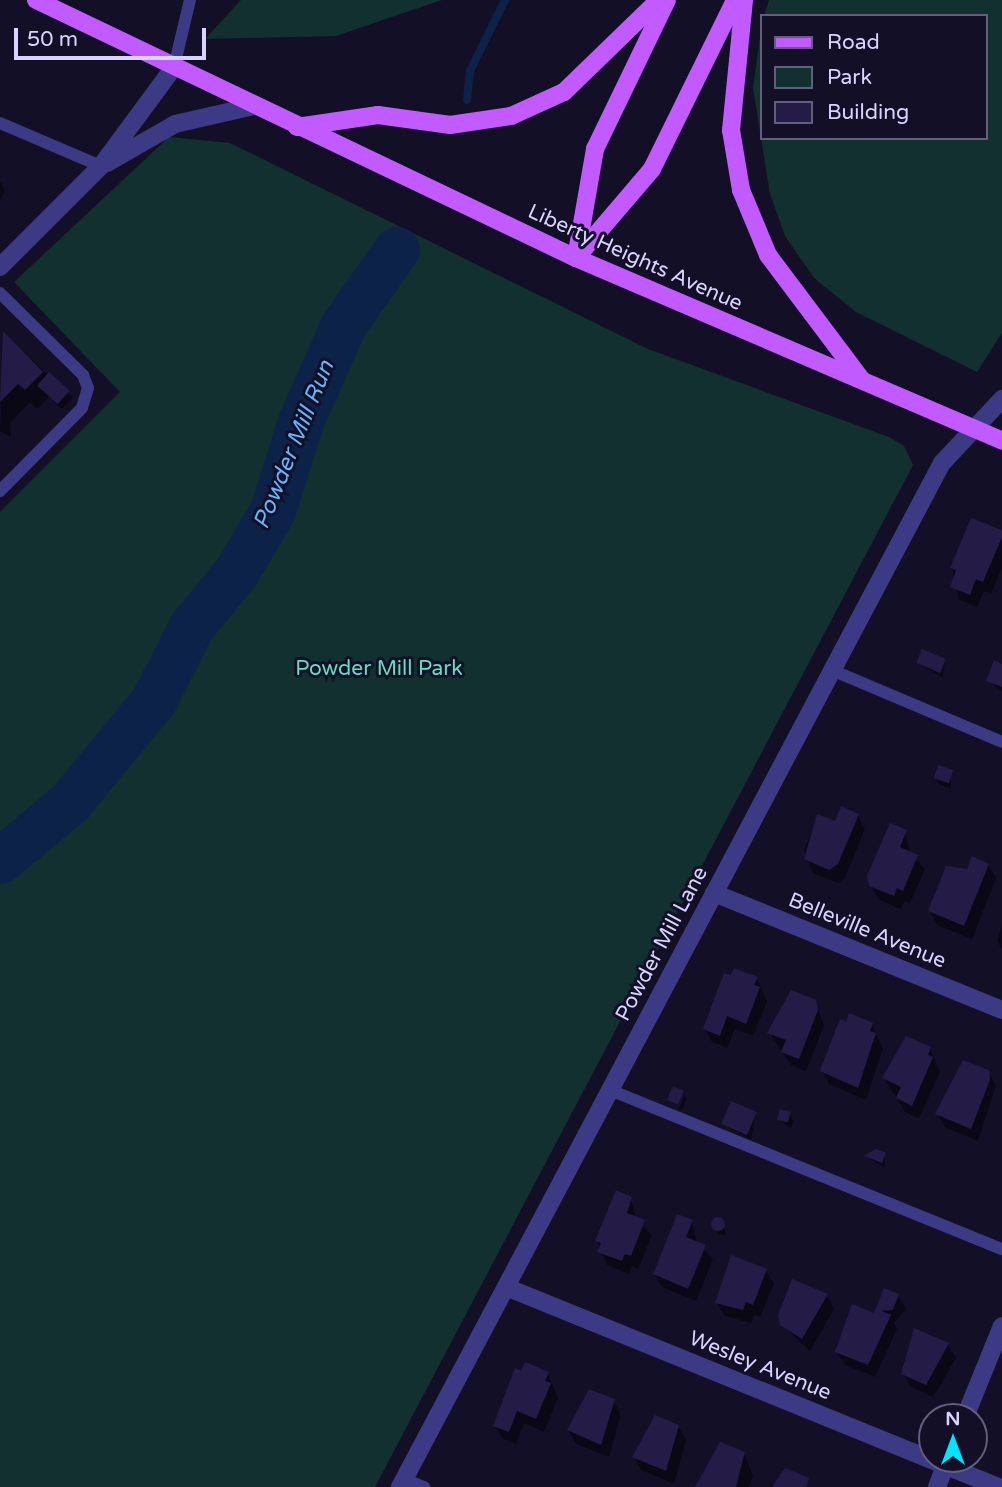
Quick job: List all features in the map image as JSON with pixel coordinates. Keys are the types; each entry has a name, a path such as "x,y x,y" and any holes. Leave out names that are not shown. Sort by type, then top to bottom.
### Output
{"main road":[{"name":"Liberty Heights Avenue","path":"36,0 58,4 174,67 576,258 1002,441"},
{"path":"298,127 378,115 450,125 510,116 564,92 659,0"},
{"path":"576,258 595,149 667,0"},
{"path":"576,258 652,169 735,0"},
{"path":"744,0 731,130 741,190 768,255 863,382"}],"street":[{"path":"0,267 101,166 174,67"},
{"path":"101,166 175,124 254,106"},
{"name":"Powder Mill Lane","path":"402,1483 942,463 1002,399"},
{"name":"Belleville Avenue","path":"714,894 1002,1010"},
{"name":"Wesley Avenue","path":"506,1287 918,1450"},
{"path":"971,1403 1002,1326"},
{"name":"Wesley Avenue","path":"969,1473 998,1487"}],"lane":[{"path":"174,67 190,0"},
{"path":"0,123 101,166"},
{"path":"0,293 83,375 88,388 82,408 0,491"},
{"path":"834,671 1002,742"},
{"path":"610,1090 1002,1249"},
{"path":"402,1483 424,1487"}],"green space":[{"path":"241,0 442,0 336,36 205,39"},
{"path":"769,0 1002,0 1002,333 977,372 856,312 814,278 785,236 770,194 761,140 988,140 988,14 765,14"},
{"path":"760,37 760,132 753,88"},
{"name":"Powder Mill Park","path":"169,137 230,143 648,349 889,437 904,446 913,465 375,1487 0,1487 0,512 120,392 14,282"}],"building":[{"path":"3,331 43,372 25,390 18,384 0,402"},
{"path":"49,372 70,391 58,404 37,385"},
{"path":"971,518 1002,530 1002,537 983,582 976,579 970,595 950,587 956,570 950,568"},
{"path":"922,649 946,659 940,673 916,663"},
{"path":"994,660 1002,664 1002,687 986,681"},
{"path":"938,765 953,770 949,783 934,778"},
{"path":"841,806 859,814 838,864 829,870 804,859 817,814 835,821"},
{"path":"890,823 907,830 900,847 918,855 903,891 897,888 894,896 869,886 867,876"},
{"path":"972,856 989,864 964,926 928,911 946,866 967,869"},
{"path":"734,968 758,977 754,985 760,987 746,1024 727,1016 720,1036 703,1029 724,973 731,975"},
{"path":"791,990 816,1000 818,1010 799,1059 781,1052 786,1040 767,1033"},
{"path":"849,1013 873,1023 870,1031 876,1033 858,1088 820,1071 840,1019 846,1022"},
{"path":"906,1036 931,1047 928,1055 933,1057 912,1106 896,1098 901,1087 882,1078"},
{"path":"963,1060 989,1070 990,1080 971,1129 935,1114"},
{"path":"673,1086 684,1091 678,1105 667,1100"},
{"path":"731,1101 757,1112 747,1135 721,1124"},
{"path":"780,1109 791,1112 788,1122 777,1120"},
{"path":"876,1149 886,1153 882,1163 864,1156"},
{"path":"616,1190 632,1197 627,1213 645,1220 631,1256 625,1254 622,1261 597,1252 601,1243 595,1241"},
{"path":"677,1214 693,1220 686,1237 706,1245 688,1289 653,1274"},
{"path":"715,1217 721,1217 725,1224 721,1231 715,1231 711,1227 711,1221"},
{"path":"731,1255 767,1269 753,1305 746,1302 743,1310 715,1303"},
{"path":"792,1279 828,1294 802,1339 780,1325 778,1315"},
{"path":"884,1288 899,1294 893,1310 882,1311 891,1315 868,1365 835,1352 852,1304 874,1313"},
{"path":"914,1328 949,1343 926,1385 901,1374"},
{"path":"525,1362 549,1372 545,1381 551,1383 536,1419 517,1411 509,1432 493,1426 515,1368 521,1371"},
{"path":"589,1389 615,1399 601,1445 567,1430"},
{"path":"655,1415 679,1425 666,1471 632,1457"},
{"path":"720,1442 745,1452 736,1487 695,1487"},
{"path":"785,1468 809,1478 806,1487 772,1487"}],"waterway":[{"path":"467,100 470,71 505,0"},
{"name":"Powder Mill Run","path":"0,861 70,803 154,701 191,628 237,572 273,511 301,422 344,325 397,250"}]}
